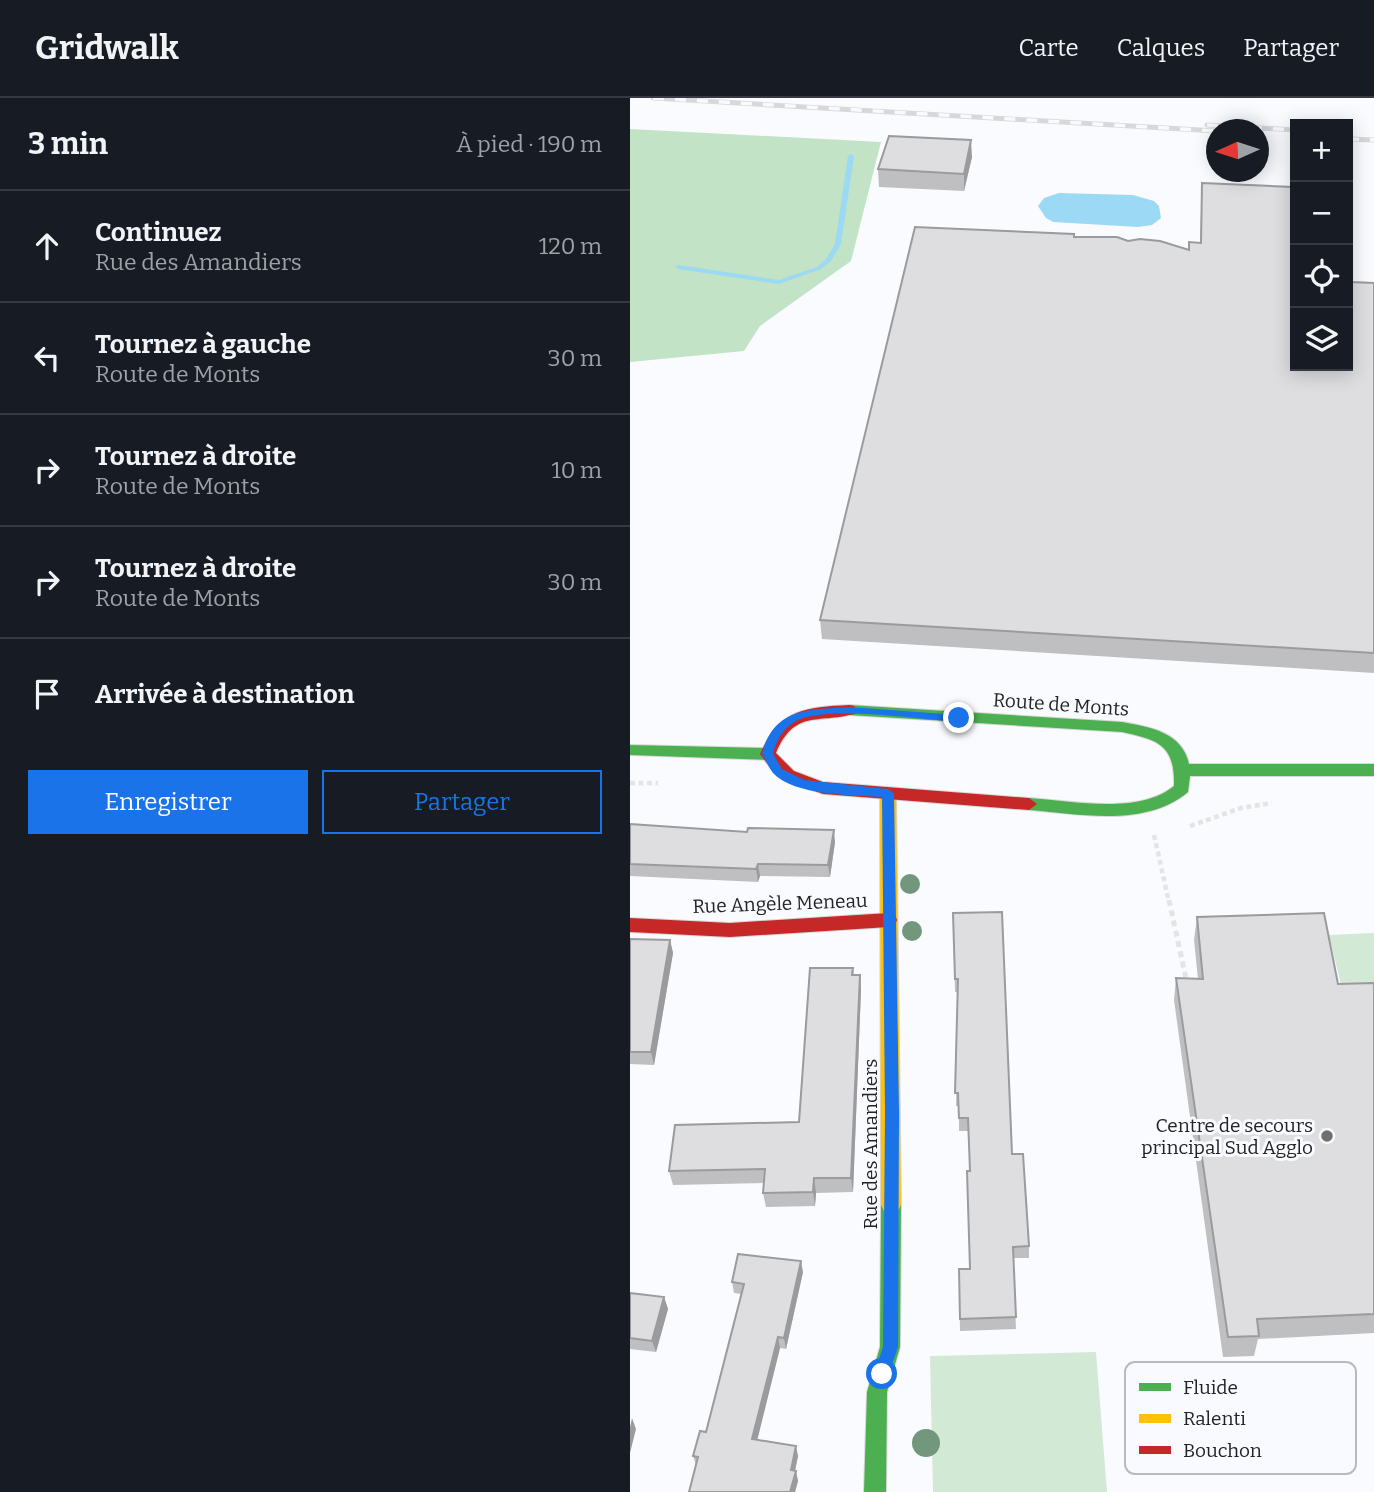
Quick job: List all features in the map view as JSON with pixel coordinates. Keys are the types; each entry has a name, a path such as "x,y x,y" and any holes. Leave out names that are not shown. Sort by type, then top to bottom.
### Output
{"main road":[{"name":"Route de Monts","path":"768,754 772,738 800,715 849,710 1122,727 1143,731 1168,741 1182,755 1185,770"},
{"path":"630,750 768,754 778,772 802,784 834,790 1099,810 1150,806 1166,801 1182,788 1185,770 1374,770"},
{"name":"Rue des Amandiers","path":"875,1492 877,1392 890,1347 892,1113 888,793"},
{"name":"Rue Angèle Meneau","path":"630,925 730,930 889,920"}],"path":[{"path":"1150,806 1159,862 1190,994"}],"green space":[{"path":"630,129 881,142 851,261 760,326 744,351 630,362"},
{"path":"1374,933 1374,999 1345,1001 1329,935"},
{"path":"1096,1352 1107,1492 933,1492 930,1356"}],"water":[{"path":"1059,193 1133,195 1154,201 1159,206 1161,218 1152,225 1138,227 1053,222 1046,218 1038,206 1044,198"}],"building":[{"path":"889,136 971,140 964,174 878,169"},
{"path":"1202,183 1290,187 1290,371 1353,371 1353,282 1374,283 1374,653 820,620 915,227 1074,234 1074,237 1117,237 1128,241 1160,241 1189,250 1189,242 1201,243"},
{"path":"630,824 747,832 748,828 834,830 828,865 758,864 756,869 630,864"},
{"path":"1002,912 1012,1154 1023,1154 1029,1246 1013,1247 1016,1317 960,1319 959,1269 970,1269 967,1171 970,1171 968,1118 959,1118 958,1093 955,1093 958,979 955,979 953,913"},
{"path":"1324,913 1338,984 1374,983 1374,1314 1257,1319 1259,1336 1228,1337 1176,978 1203,979 1197,917"},
{"path":"630,939 670,940 651,1052 630,1052"},
{"path":"810,968 853,968 852,975 860,975 851,1178 814,1178 813,1192 763,1193 765,1169 669,1171 675,1125 799,1122"},
{"path":"738,1254 801,1261 784,1338 778,1337 752,1439 796,1446 791,1470 796,1471 790,1492 689,1492 698,1457 693,1456 700,1431 706,1432 744,1284 732,1282"},
{"path":"630,1293 664,1297 652,1341 630,1338"}],"waterway":[{"path":"678,267 779,282 819,268 829,260 838,244 851,156"}],"railway":[{"path":"653,98 1206,130"},
{"path":"1269,129 1290,130"},
{"path":"1353,139 1374,140"}],"traffic: fast":[{"path":"849,710 1122,727 1160,737 1169,742 1180,759 1182,788 1167,800 1152,806 1098,809 1029,804"},
{"path":"630,750 768,754"},
{"path":"1185,770 1374,770"},
{"path":"875,1492 877,1392 890,1347 891,1205"}],"traffic: slow":[{"path":"888,794 891,1205"}],"traffic: jam":[{"path":"849,710 799,717 781,730 768,754 774,763 796,780 833,790 1029,804"},
{"path":"630,925 730,930 889,920"}],"place":[{"name":"Centre de secours principal Sud Agglo","path":"1327,1136"}],"route":[{"path":"882,1374 890,1356 892,1113 888,793 834,790 802,784 778,772 768,754 772,738 782,726 800,715 821,711 849,710 959,718"}]}
